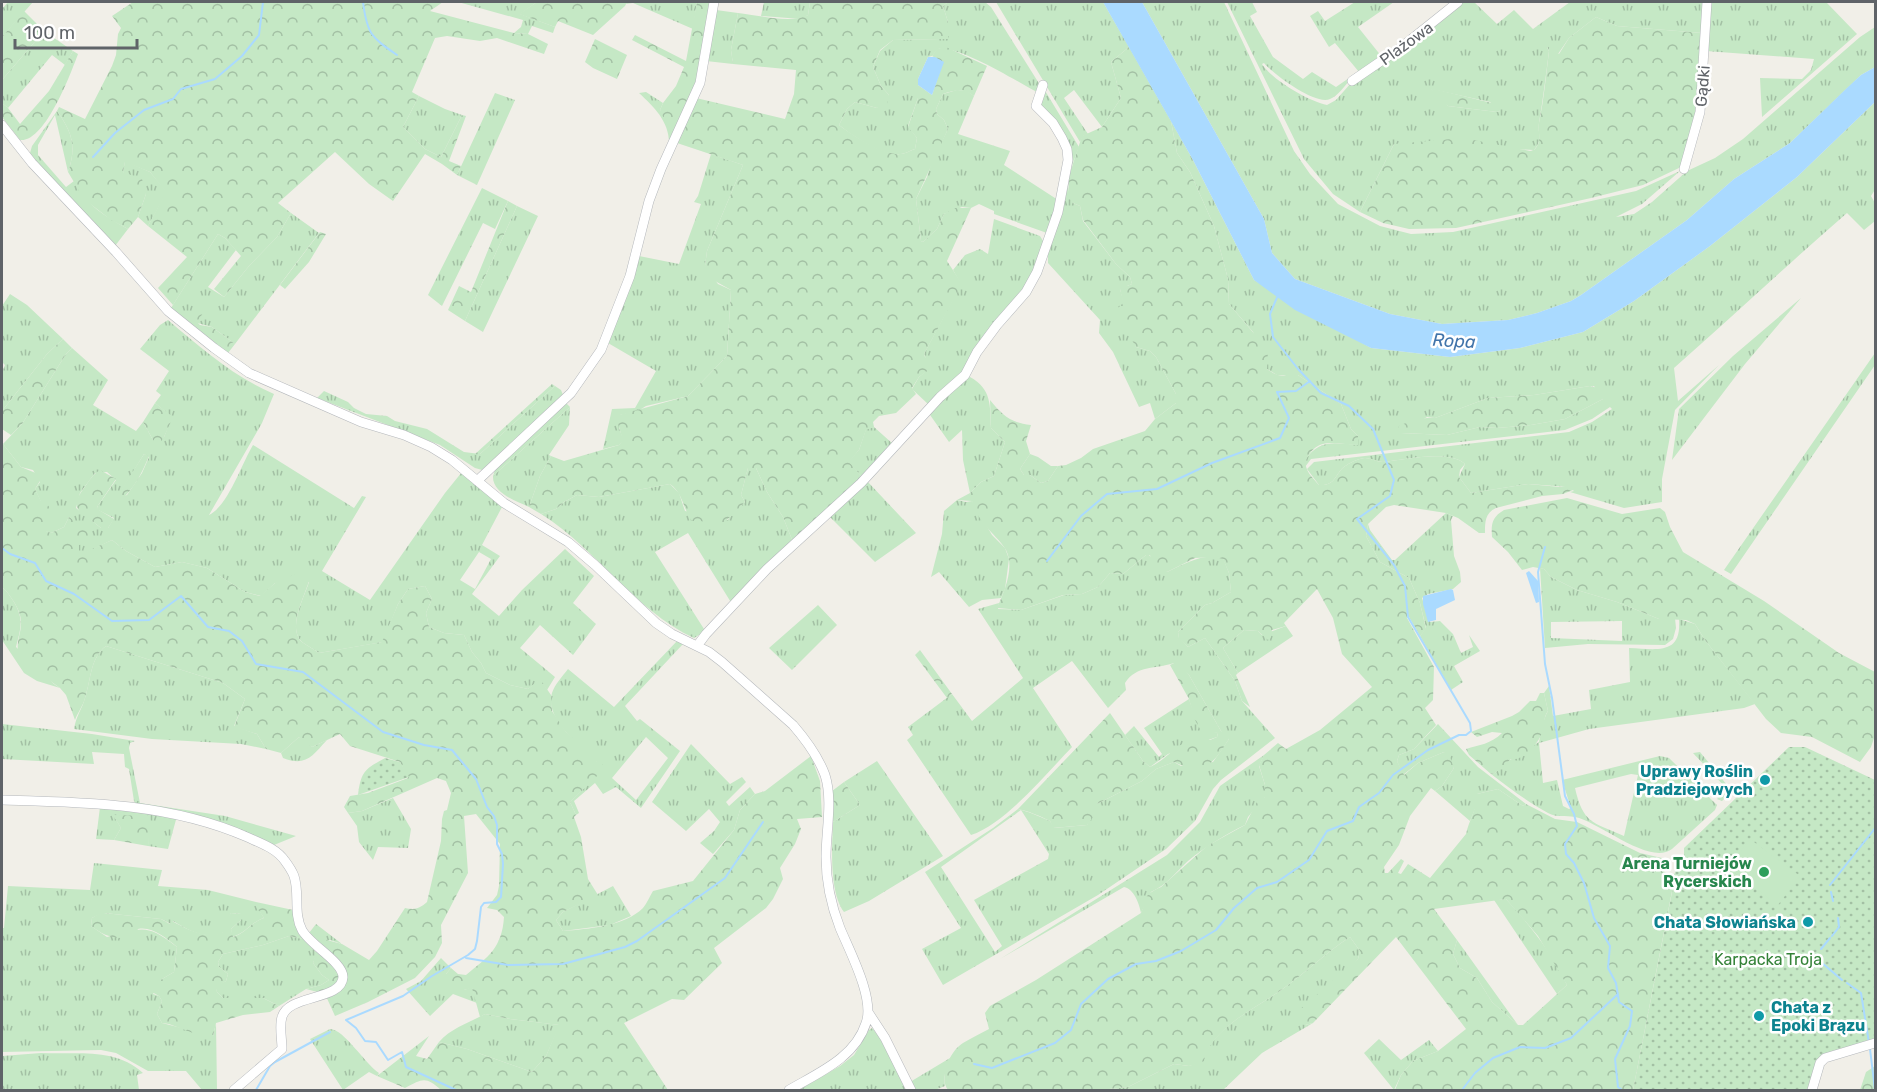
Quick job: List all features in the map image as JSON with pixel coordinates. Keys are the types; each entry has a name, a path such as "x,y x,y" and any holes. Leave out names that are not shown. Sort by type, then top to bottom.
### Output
{"street":[{"path":"477,481 571,393 601,350 630,276 649,201 700,83 714,2"},
{"name":"Plażowa","path":"1352,81 1421,33 1458,2"},
{"name":"Gądki","path":"1684,170 1700,112 1707,2"},
{"path":"698,646 706,634 767,569 861,483 940,397 965,375 977,352 996,325 1026,292 1037,272 1058,212 1068,160 1067,149 1058,130 1036,106 1044,85"},
{"path":"2,125 32,162 168,312 214,348 249,374 361,422 404,435 453,460 504,503 568,542 656,623 722,662 793,725 815,753 825,777 828,795 827,886 838,922 868,1000 868,1012 867,1023 861,1035 845,1057 789,1090"},
{"path":"2,800 77,802 178,813 222,826 271,848 283,859 294,876 296,911 301,928 318,949 340,967 343,977 334,990 288,1008 282,1017 282,1049 234,1090"},
{"path":"868,1012 885,1038 911,1090"},
{"path":"1812,1090 1820,1063 1826,1058 1835,1053 1872,1044"}],"green space":[{"path":"8,2 33,2 2,37 2,9"},
{"path":"133,2 443,2 430,11 514,33 528,34 548,44 544,54 497,38 480,41 447,36 435,38 412,92 419,96 403,127 425,149 441,157 462,115 466,116 449,161 461,166 457,175 425,154 393,201 369,184 335,152 278,203 291,213 277,237 224,297 214,289 241,256 225,238 218,234 173,305 158,288 187,257 148,226 166,192 150,172 125,162 123,172 142,179 146,194 138,217 128,229 111,220 84,199 68,172 71,163 72,140 57,111 59,107 85,119 116,55 118,34 121,28 112,16"},
{"path":"458,2 537,2 520,14 555,27 553,33 532,26 528,34 514,33 521,27 523,20"},
{"path":"537,2 627,2 593,35 558,21 555,27 519,14"},
{"path":"627,2 697,2 693,29 633,3 626,4"},
{"path":"697,2 710,2 697,84 675,129 665,121 660,110 676,86 684,67 632,40 635,35 686,61"},
{"path":"764,2 810,2 808,15 801,19 761,16"},
{"path":"810,2 948,2 943,6 948,22 948,39 893,40 880,50 873,67 881,86 889,95 887,104 877,108 855,102 847,109 839,125 886,152 901,154 915,149 917,138 908,127 918,98 918,85 932,95 943,62 932,56 937,49 946,47 987,66 974,96 959,90 943,94 936,109 948,129 916,199 921,241 923,242 937,229 944,214 955,208 971,208 947,261 962,284 924,354 931,361 930,369 919,377 912,388 916,394 896,413 879,416 873,422 874,427 866,430 859,450 849,462 863,478 793,542 783,517 767,492 756,468 748,468 741,495 745,502 718,526 692,521 678,492 670,484 599,497 577,495 556,509 541,514 529,507 540,476 551,456 564,461 619,445 623,441 617,420 619,415 688,396 727,356 731,290 706,276 705,266 707,251 743,165 674,142 696,98 785,119 794,94 796,70 733,64 731,50 738,13 784,19 801,18 808,15"},
{"path":"948,2 985,2 991,7 1040,85 1037,92 973,58 959,52 938,49 928,57 918,79 918,98 908,126 917,138 915,149 903,154 886,152 860,140 839,125 847,109 855,102 877,108 889,95 881,86 873,67 880,51 893,40 941,39 948,22 943,6"},
{"path":"996,2 1103,2 1129,47 1111,62 1121,98 1102,127 1074,90 1064,98 1088,134 1083,136 1080,142"},
{"path":"1142,2 1224,2 1294,151 1310,174 1338,204 1380,226 1411,234 1453,232 1636,191 1680,171 1642,204 1616,217 1634,214 1652,202 1687,171 1715,158 1743,139 1860,37 1875,27 1875,67 1861,75 1790,143 1734,179 1687,220 1571,301 1508,320 1442,324 1390,314 1295,279 1272,253 1264,219"},
{"path":"1227,2 1252,2 1257,12 1250,16 1273,57 1303,79 1312,72 1336,87 1349,78 1351,79 1336,95 1324,100 1305,94 1264,63 1262,64 1274,77 1291,89 1327,105 1336,100 1351,83 1462,2 1474,2 1497,24 1514,10 1533,29 1570,2 1704,2 1702,33 1617,26 1596,17 1569,38 1558,54 1547,47 1549,51 1539,123 1539,139 1534,150 1394,144 1360,212 1333,194 1304,159","holes":["1431,89 1490,102 1500,111 1448,106"]},
{"path":"1355,2 1394,2 1358,27 1382,57 1359,72 1335,43 1329,47 1310,16 1318,11 1325,21"},
{"path":"1709,2 1826,2 1857,34 1762,117 1760,78 1802,79 1811,70 1814,59 1706,51"},
{"path":"716,10 738,13 731,50 733,64 706,61"},
{"path":"24,11 44,31 2,80 2,37"},
{"path":"1596,17 1617,26 1702,33 1697,113 1682,165 1679,168 1643,185 1456,228 1409,229 1383,223 1360,212 1394,144 1463,138 1530,151 1535,149 1539,140 1549,51 1547,46 1559,54 1569,38"},
{"path":"44,31 73,51 65,65 52,55 8,108 2,103 2,80"},
{"path":"595,39 627,55 617,79 585,62"},
{"path":"1129,47 1171,121 1177,153 1190,172 1214,226 1228,279 1229,304 1268,350 1267,369 1279,375 1291,373 1298,375 1341,404 1351,429 1358,436 1358,445 1327,443 1319,445 1312,451 1306,461 1306,466 1309,474 1319,485 1330,483 1343,468 1361,459 1367,458 1383,462 1437,456 1448,457 1465,464 1460,470 1459,477 1471,493 1528,484 1560,487 1576,484 1578,488 1563,494 1542,496 1492,510 1488,515 1485,533 1479,533 1458,518 1446,513 1394,505 1386,507 1368,524 1366,536 1380,562 1409,578 1420,603 1426,629 1420,636 1409,617 1407,618 1434,667 1433,700 1425,708 1436,725 1414,749 1399,755 1397,761 1404,775 1418,763 1444,752 1449,754 1454,768 1442,786 1435,791 1431,788 1410,816 1399,845 1384,867 1385,873 1388,873 1401,859 1404,861 1398,873 1401,874 1408,864 1430,878 1466,834 1476,805 1477,794 1498,789 1523,806 1526,804 1555,819 1577,822 1640,853 1662,858 1664,871 1674,881 1633,1090 1395,1090 1401,1075 1413,1061 1438,1051 1466,1029 1396,937 1313,1023 1305,1025 1296,1023 1298,1011 1358,959 1360,951 1350,937 1284,988 1226,1028 1208,1049 1204,1061 1189,1066 1174,1064 1128,1087 1100,1090 948,1090 945,1085 945,1072 954,1052 963,1043 989,1029 985,1013 990,1006 1036,980 1141,913 1150,893 1161,887 1207,846 1245,825 1258,800 1265,797 1265,785 1259,765 1264,755 1278,743 1286,749 1320,730 1372,687 1342,654 1333,618 1317,589 1284,623 1286,626 1272,630 1268,640 1258,631 1244,630 1223,648 1238,673 1236,675 1250,707 1242,701 1235,681 1205,638 1188,647 1179,639 1178,632 1205,605 1231,592 1229,573 1223,559 1215,557 1195,558 1167,572 1153,569 1150,555 1146,555 1123,574 1110,573 1098,587 1082,594 1063,595 1021,610 997,608 1009,572 1006,550 979,517 972,501 957,500 970,493 981,482 994,476 1005,442 991,428 990,400 1008,417 1031,425 1026,441 1030,454 1020,469 1024,475 1030,475 1041,483 1048,481 1058,466 1081,458 1093,449 1145,431 1155,419 1176,403 1176,394 1156,357 1150,351 1136,347 1122,323 1118,308 1123,303 1120,289 1121,284 1127,286 1132,284 1130,277 1116,264 1083,220 1080,206 1073,203 1068,196 1069,176 1082,136 1102,127 1121,98 1111,62","holes":["1506,899 1538,936 1567,985 1523,1025 1518,1025 1492,1002 1477,978 1460,968 1453,954 1457,940 1434,909"]},
{"path":"73,51 78,54 56,105 39,130 29,138 20,140 2,117 2,103 20,124 49,91"},
{"path":"1430,88 1496,104 1500,111 1448,106 1439,100"},
{"path":"1044,89 1079,147 1072,165 1071,152 1039,104"},
{"path":"957,90 967,91 974,96 958,134 1010,151 1004,165 1058,200 1047,233 994,214 994,211 979,204 944,214 937,229 923,242 921,241 916,199 948,129 936,109 943,94"},
{"path":"646,92 663,103 660,110 675,129 669,145 664,122 639,93"},
{"path":"495,93 515,100 477,185 457,175"},
{"path":"419,96 462,115 441,157 425,149 403,127"},
{"path":"1875,102 1876,188 1871,196 1875,203 1875,221 1864,230 1847,213 1674,368 1678,401 1719,365 1675,410 1662,479 1662,502 1624,508 1570,492 1574,491 1569,487 1528,484 1471,493 1459,477 1465,464 1448,457 1437,456 1383,462 1367,458 1361,459 1343,468 1330,483 1319,485 1307,469 1314,462 1569,432 1592,422 1612,409 1610,407 1592,419 1565,430 1311,459 1305,467 1305,460 1322,445 1334,443 1357,445 1358,436 1351,429 1341,404 1298,375 1277,375 1267,369 1253,332 1229,304 1228,279 1214,226 1190,172 1177,153 1171,121 1254,280 1371,348 1450,357 1520,348 1583,332 1634,301 1710,246 1797,177","holes":["1594,386 1603,399 1565,419 1531,425 1480,427 1447,435 1401,433 1427,417 1435,418 1488,398 1534,395"]},
{"path":"57,111 72,140 71,163 68,172 55,115 38,145 38,155 66,187 74,181 97,209 128,229 115,246 34,161 30,153 32,146"},
{"path":"711,154 743,165 707,251 705,266 718,284 731,290 727,356 688,396 620,415 619,428 624,441 619,445 603,449 612,409 635,408 656,371 608,343 639,256 679,264 701,204 694,202"},
{"path":"125,161 150,172 167,192 148,226 138,217 146,194 123,172"},
{"path":"1067,187 1073,203 1080,206 1083,221 1116,264 1130,277 1132,284 1120,289 1136,347 1150,351 1156,357 1176,394 1176,403 1155,419 1150,403 1139,407 1113,352 1099,333 1100,320 1048,263 1048,253"},
{"path":"482,188 508,201 495,229 483,223 442,306 428,295"},
{"path":"508,201 517,206 465,321 448,310 459,286 471,292"},
{"path":"517,206 538,216 483,332 465,321"},
{"path":"291,213 319,233 235,344 212,327 186,320 171,308 218,234 236,250 208,287 224,297 277,237"},
{"path":"994,219 1040,236 1045,244 1029,281 962,375 929,405 912,389 919,377 930,368 924,354 961,284 953,270 965,255 980,249 988,254"},
{"path":"320,232 326,234 309,262 285,289 280,285"},
{"path":"10,294 27,305 63,339 47,354 2,411 2,372 5,365 2,362 2,306"},
{"path":"1801,298 1745,364 1672,460 1679,409 1733,356"},
{"path":"201,307 205,310 197,322 200,325 212,327 235,344 228,353 186,320"},
{"path":"168,320 232,370 274,394 262,423 209,515 216,510 228,494 253,445 354,508 362,496 366,497 322,571 370,600 462,472 502,507 482,545 500,556 472,594 499,616 522,590 565,549 594,576 573,603 596,624 573,655 540,625 520,648 555,677 547,690 540,680 528,689 510,685 486,673 464,635 444,633 429,627 426,613 432,599 425,586 408,589 398,604 383,642 319,653 302,642 296,629 298,613 309,582 275,583 261,596 245,592 207,568 182,562 155,567 126,551 112,540 79,556 79,545 69,517 64,527 51,533 45,531 41,502 35,489 40,482 33,470 21,467 3,444 22,424 72,348 108,380 93,405 136,431 143,422 153,440 164,437 172,417 155,403 161,395 156,391 169,371 140,349 160,325","holes":["144,454 149,457 142,473 127,495 117,498","107,472 116,480 97,507 98,510 114,518 108,528 101,528 76,508 80,493 95,473","479,552 491,559 475,589 460,580"]},
{"path":"63,339 72,348 22,424 11,435 2,429 2,411 47,354"},
{"path":"1875,353 1875,365 1731,574 1724,570"},
{"path":"970,377 986,393 990,405 991,428 1005,442 994,476 981,482 970,493 963,460 962,430 949,442 928,412 964,379"},
{"path":"552,384 555,386 480,454 474,455"},
{"path":"555,386 561,390 563,395 482,470 475,468 440,445 317,398 324,391 348,402 366,414 387,416 395,421 427,429 464,452 480,454"},
{"path":"1590,386 1602,389 1603,399 1565,419 1531,425 1480,427 1447,435 1401,433 1398,430 1399,426 1408,422 1435,418 1488,398 1534,395"},
{"path":"155,403 173,417 160,443 153,440 143,422"},
{"path":"566,403 570,407 493,476 495,470"},
{"path":"570,407 569,425 549,455 551,456 540,476 529,507 501,492 496,487 493,476"},
{"path":"874,427 893,444 863,478 848,462 859,450 866,429"},
{"path":"3,444 21,467 43,476 35,489 41,501 50,508 49,520 45,525 46,531 51,533 64,527 69,517 90,532 92,537 87,543 79,545 79,555 112,540 126,551 155,567 182,562 207,568 245,592 260,596 275,583 297,573 309,581 298,613 296,629 302,642 319,653 382,642 398,604 408,589 425,586 432,599 426,613 429,627 444,633 464,635 486,673 510,685 528,689 540,679 551,695 552,711 566,732 587,752 594,753 597,762 609,768 606,776 597,776 570,802 576,815 574,817 581,837 588,879 598,895 563,912 556,920 563,931 616,923 643,908 653,891 693,881 734,830 740,810 755,794 765,791 811,756 820,781 822,817 797,819 801,829 795,844 780,868 783,879 773,899 766,908 714,948 722,963 684,1000 672,999 624,1023 668,1090 441,1090 424,1080 405,1088 377,1076 429,1036 416,1056 427,1059 439,1042 467,1049 532,1072 546,1056 559,1025 485,1014 480,1017 472,988 456,992 445,981 446,974 451,968 458,974 466,975 493,951 500,937 504,917 497,910 487,908 497,895 499,886 500,844 476,814 464,816 468,873 441,925 442,943 435,957 415,978 335,1016 325,994 306,989 329,980 313,963 319,942 323,939 342,944 369,960 405,908 417,908 427,902 441,841 442,819 451,793 446,781 437,778 362,811 348,813 344,807 350,796 368,793 408,778 400,762 350,746 340,734 312,747 299,737 281,753 266,749 257,734 234,727 245,699 223,683 106,646 94,663 84,701 75,720 66,695 60,688 19,658 21,618 14,602 2,587"},
{"path":"144,454 149,456 140,475 120,501 116,498"},
{"path":"1030,454 1051,466 1058,466 1048,481 1041,483 1030,475 1024,475 1020,469"},
{"path":"748,468 756,468 767,492 783,517 793,542 732,604 688,533 655,552 704,629 694,638 653,612 580,544 541,514 556,509 577,495 599,497 670,484 679,493 685,511 728,520 745,502 741,495"},
{"path":"100,470 116,479 97,507 114,519 108,528 101,528 77,508 79,496 91,478"},
{"path":"867,481 916,533 875,562 830,517"},
{"path":"1567,498 1622,514 1660,508 1665,512 1683,552 1764,601 1839,653 1875,672 1875,735 1871,747 1860,762 1812,737 1781,733 1766,719 1695,624 1686,620 1659,619 1617,602 1577,590 1551,577 1544,569 1533,567 1522,570 1492,537 1493,521 1504,510"},
{"path":"957,500 972,501 992,535 1005,548 1009,559 1005,589 1001,598 982,600 969,607 939,572 931,577 942,534 944,511"},
{"path":"1446,513 1453,516 1451,520 1454,556 1461,582 1453,589 1428,594 1422,598 1430,622 1440,621 1453,634 1461,653 1473,647 1469,635 1480,651 1454,666 1463,682 1451,690 1420,636 1426,628 1420,603 1409,578 1380,562 1366,536 1368,524 1392,560 1395,560"},
{"path":"1146,555 1149,555 1167,572 1201,558 1223,558 1229,573 1231,592 1205,605 1178,632 1179,638 1188,647 1205,638 1235,681 1242,701 1275,738 1221,780 1213,789 1195,821 1166,849 1098,895 943,985 922,949 961,928 925,872 1018,809 1030,813 1050,821 1054,828 1087,825 1097,804 1142,781 1156,769 1174,762 1181,766 1213,762 1229,739 1221,731 1189,675 1174,663 1147,668 1135,673 1125,683 1126,690 1108,708 1072,661 1033,688 1072,747 1011,809 984,829 971,835 907,740 913,735 908,727 952,694 972,721 1023,678 978,609 999,603 998,609 1021,610 1064,595 1082,594 1098,587 1110,573 1123,574","holes":["1021,810 1049,854 1048,859 974,900 1002,946 995,952 941,867"]},
{"path":"1540,568 1551,577 1577,590 1617,602 1659,619 1675,618 1676,628 1673,639 1665,645 1588,644 1545,648","holes":["1622,621 1622,641 1551,638 1551,622"]},
{"path":"2,587 14,602 19,614 20,629 16,647 60,688 37,681 24,673 2,640"},
{"path":"818,605 837,625 792,670 769,648"},
{"path":"1679,619 1695,624 1755,704 1744,708 1589,729 1539,743 1543,783 1557,780 1563,806 1569,809 1571,808 1562,780 1660,756 1669,758 1717,805 1715,810 1672,849 1662,853 1651,852 1638,848 1575,817 1551,815 1491,774 1539,742 1548,711 1544,693 1549,686 1553,716 1591,709 1589,690 1630,682 1629,648 1665,648 1672,645 1679,631","holes":["1631,774 1638,775 1624,836 1597,824 1586,815 1575,788"]},
{"path":"1286,626 1293,636 1238,673 1223,648 1244,630 1258,631 1262,635"},
{"path":"678,640 683,644 625,706 637,721 640,719 680,751 641,808 616,787 603,794 595,783 574,801 579,813 576,815 570,802 597,775 597,762 566,732 553,713 552,693 568,669 614,707","holes":["646,737 668,758 636,800 612,778"]},
{"path":"106,646 223,683 245,699 234,726 257,734 266,749 241,744 152,739 74,729 94,663"},
{"path":"920,650 952,694 947,698 915,655"},
{"path":"1178,663 1189,675 1221,731 1228,734 1229,739 1207,766 1193,768 1174,762 1156,769 1142,781 1097,804 1097,812 1087,825 1053,828 1050,821 1018,809 1110,713 1143,761 1150,767 1185,742 1201,738 1210,740 1217,737 1218,733 1200,729 1189,699 1170,665"},
{"path":"1540,693 1544,693 1548,711 1539,739 1523,756 1511,759 1491,774 1469,755 1466,749 1489,742 1502,733 1492,732 1477,737 1471,732 1512,716 1530,701 1536,701"},
{"path":"1189,699 1198,720 1206,728 1218,733 1217,737 1168,754 1150,767 1143,761 1125,735 1134,726 1159,757 1162,754 1144,728"},
{"path":"2,724 135,741 130,743 129,748 140,803 225,816 296,836 274,845 223,824 191,814 137,806 134,801 129,769 125,767 124,754 92,752 94,764 2,759"},
{"path":"1438,724 1478,767 1526,804 1523,806 1498,789 1477,794 1477,804 1470,821 1435,791 1442,786 1454,768 1444,752 1418,763 1403,775 1397,761 1399,755 1414,749"},
{"path":"299,737 312,747 327,740 308,758 297,761 283,758 281,753"},
{"path":"691,744 730,784 742,777 746,782 726,802 729,806 750,787 755,794 740,810 734,830 713,854 700,843 714,831 720,822 709,809 686,831 652,802"},
{"name":"Karpacka Troja","path":"1789,747 1805,747 1875,780 1875,1039 1822,1056 1809,1090 1633,1090 1674,882 1671,880 1684,856 1684,848"},
{"path":"1700,752 1732,791 1722,801 1717,799 1727,789 1693,753"},
{"path":"1264,755 1259,766 1265,785 1265,797 1248,817 1245,825 1201,851 1167,882 1151,892 1141,913 1133,893 1124,887 1000,959 1167,855 1200,822 1220,786"},
{"path":"385,758 400,762 409,777 358,795 365,772"},
{"path":"877,761 943,856 869,901 844,912 839,903 834,881 833,822 860,805 844,782"},
{"path":"844,782 860,805 833,822 832,791"},
{"path":"393,798 411,829 408,848 378,847 373,860 359,842 357,826 348,813 362,811"},
{"path":"100,807 177,816 168,849 148,846 149,816 114,816 121,828 114,840 96,839"},
{"path":"113,815 149,816 151,822 148,846 114,840 121,828"},
{"name":"Arena Turniejów Rycerskich","path":"1750,839 1800,876 1778,905 1728,868"},
{"path":"94,863 162,870 158,886 208,890 256,902 264,918 232,937 231,929 241,920 241,914 231,913 222,934 215,935 196,933 173,921 171,924 161,919 104,913 92,918 91,926 107,937 129,931 151,931 177,947 174,972 162,979 153,994 159,996 162,1001 157,1014 162,1023 213,1036 216,1023 217,1090 202,1090 186,1071 148,1071 116,1053 101,1050 2,1052 2,928 4,928 8,886 90,890"},
{"path":"613,886 631,916 610,925 563,931 556,920 563,912"},
{"path":"1506,899 1540,940 1561,973 1567,985 1557,994 1494,900"},
{"path":"256,902 293,910 303,939 289,936 263,945 223,954 218,962 219,967 228,974 226,981 216,987 217,992 223,998 263,998 279,1006 270,1012 243,1015 216,1023 213,1036 209,1039 162,1023 157,1014 162,1001 159,996 150,991 162,979 174,972 177,947 148,929 138,929 135,935 117,938 101,933 91,926 92,918 104,913 161,919 170,924 172,921 196,932 215,935 222,933 231,913 241,914 241,920 231,929 233,937 264,918 255,905"},
{"path":"316,924 342,944 330,940 319,944 309,933"},
{"path":"289,936 303,939 317,953 313,963 329,980 306,989 279,1006 263,998 223,998 217,992 215,986 226,981 228,974 219,967 218,962 223,954 263,945"},
{"path":"1350,937 1360,951 1358,959 1305,1025 1313,1023 1262,1053 1223,1090 1100,1090 1128,1087 1174,1064 1189,1066 1203,1061 1215,1038 1225,1028 1284,988"},
{"path":"1457,940 1518,1025 1492,1002 1477,978 1460,968 1453,954"},
{"path":"441,958 451,968 446,974 464,990 472,987 477,1003 453,994 430,1016 406,989 421,981"},
{"path":"485,1014 560,1025 546,1056 532,1072 467,1049 439,1042 455,1029"},
{"path":"872,1028 886,1045 905,1089 799,1090 854,1055"},
{"path":"330,1029 348,1041 379,1073 377,1076 369,1072 343,1090 310,1039"},
{"path":"1379,1039 1401,1060 1429,1040 1438,1051 1413,1061 1401,1075 1394,1090 1364,1053"},
{"path":"41,1053 95,1054 120,1059 143,1073 137,1075 139,1090 2,1090 2,1056"},
{"path":"950,1058 944,1077 945,1086 935,1090 915,1090 910,1082"},
{"path":"1875,1066 1875,1090 1860,1090 1866,1072"}],"water":[{"name":"Ropa","path":"1103,2 1142,2 1264,219 1272,253 1295,279 1390,314 1442,324 1508,320 1571,301 1687,220 1734,179 1790,143 1861,75 1875,67 1875,102 1797,177 1710,246 1634,301 1583,332 1520,348 1450,357 1371,348 1295,310 1254,280 1193,160"},
{"path":"928,57 935,57 944,62 932,95 918,85 918,79"},
{"path":"1529,571 1538,581 1539,602 1536,603 1526,573"},
{"path":"1451,589 1455,600 1436,609 1436,620 1428,622 1423,596"}],"waterway":[{"path":"93,157 115,133 144,110 173,99 181,89 215,79 242,56 259,35 263,2"},
{"path":"363,2 366,21 372,34 381,44 397,55"},
{"path":"974,1064 992,1068 1055,1043 1071,1030 1081,1004 1108,979 1136,964 1156,961 1181,951 1216,930 1234,908 1257,888 1277,882 1309,860 1327,831 1353,821 1359,807 1379,793 1393,775 1428,750 1471,731 1470,723 1408,617 1405,586 1394,565 1357,519 1390,496 1394,480 1373,429 1349,406 1321,393 1298,369 1273,337 1270,314 1278,295"},
{"path":"1047,561 1081,516 1107,494 1157,489 1212,463 1280,438 1289,418 1277,392 1296,391 1310,381"},
{"path":"1545,547 1538,572 1545,664 1552,698 1565,796 1577,826 1565,844 1566,854 1574,863 1584,883 1594,918 1610,946 1608,968 1616,983 1619,1002 1632,1011 1630,1026 1615,1059 1618,1087 1622,1090"},
{"path":"2,548 10,554 35,563 46,581 74,594 112,621 149,620 181,596 208,627 229,631 242,641 256,664 303,672 383,732 424,745 452,750 476,779 487,807 494,816 497,825 497,844 502,854 503,864 501,897 496,902 484,903 481,907 475,949 468,955 403,996 346,1020 356,1028 365,1041 376,1042 388,1060 402,1052 406,1067 456,1090"},
{"path":"466,958 508,965 563,964 625,947 637,941 725,878 763,822"},
{"path":"1830,885 1876,827"},
{"path":"1831,892 1833,901"},
{"path":"1832,936 1839,927 1838,918"},
{"path":"1821,949 1830,938"},
{"path":"1816,955 1815,957 1842,980"},
{"path":"1847,983 1861,993 1869,1043"},
{"path":"1462,1090 1475,1073 1493,1058 1520,1047 1545,1048 1571,1038 1618,994"},
{"path":"256,1090 270,1066 275,1062 330,1032"},
{"path":"1870,1049 1875,1090"}],"place":[{"name":"Uprawy Roślin Pradziejowych","path":"1765,780"},
{"name":"Arena Turniejów Rycerskich","path":"1764,872"},
{"name":"Chata Słowiańska","path":"1808,922"},
{"name":"Chata z Epoki Brązu","path":"1759,1016"}]}
